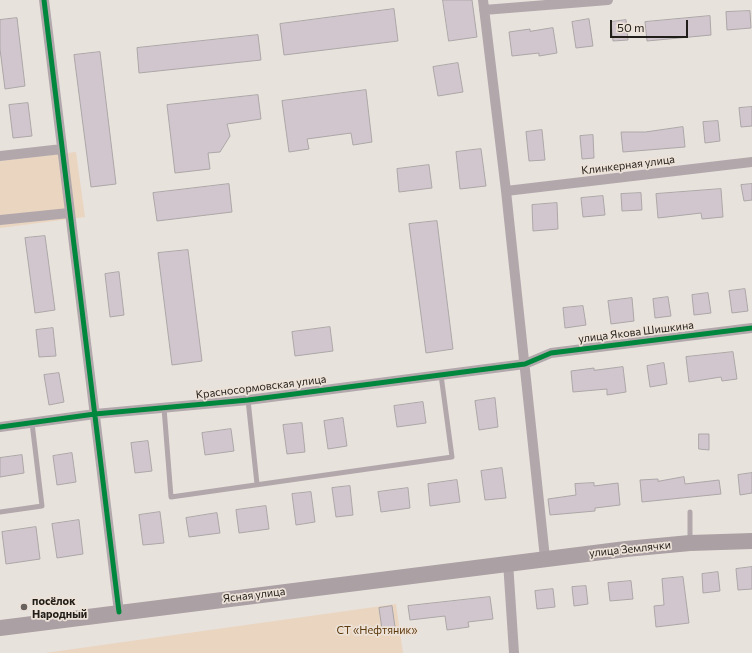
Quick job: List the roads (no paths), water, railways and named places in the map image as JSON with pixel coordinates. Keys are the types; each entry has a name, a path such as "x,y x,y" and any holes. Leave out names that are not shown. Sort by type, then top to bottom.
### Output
{"main road":[{"name":"улица Землячки","path":"508,562 690,543 752,541"},
{"name":"Ясная улица","path":"0,628 508,562"}],"street":[{"path":"44,0 119,612"},
{"path":"545,558 506,191 484,5 608,0"},
{"path":"0,156 62,149"},
{"name":"Клинкерная улица","path":"506,191 752,162"},
{"path":"0,220 69,213"},
{"name":"улица Якова Шишкина","path":"525,364 551,353 752,328"},
{"name":"Красносормовская улица","path":"0,427 95,414 248,400 525,364"},
{"path":"508,562 514,653"}],"lane":[{"path":"164,408 171,497 452,457 441,375"},
{"path":"248,400 257,484"},
{"path":"0,512 42,506 32,423"},
{"path":"690,512 690,543"}],"place":[{"name":"посёлок Народный","path":"24,607"}],"park label":[{"name":"СТ «Нефтяник»","path":"377,630"}]}
